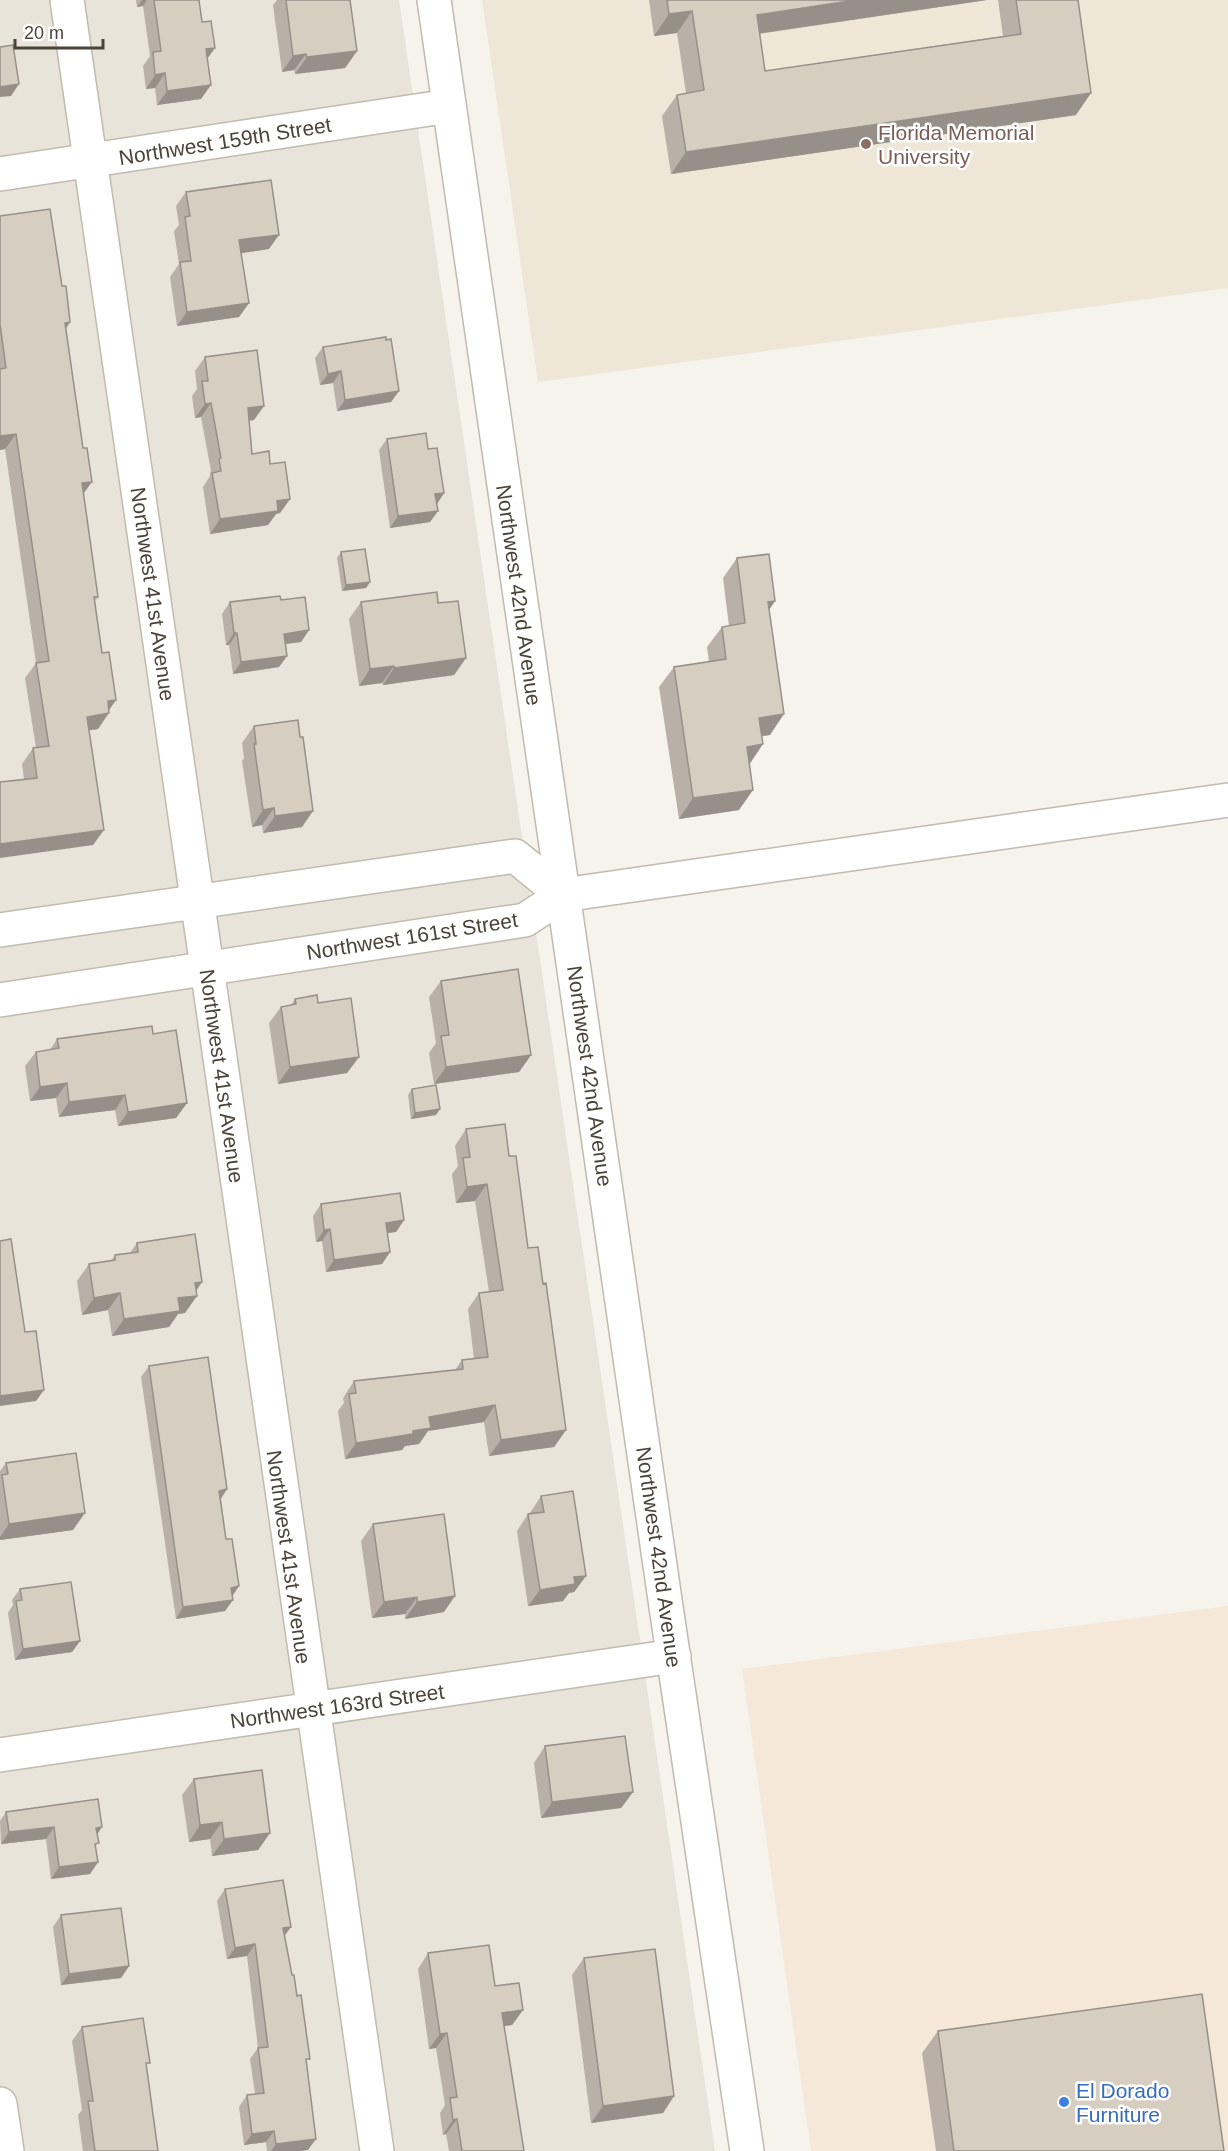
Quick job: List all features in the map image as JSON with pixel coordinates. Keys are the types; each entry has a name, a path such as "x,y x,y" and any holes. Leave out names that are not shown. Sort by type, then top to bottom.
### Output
{"street":[{"name":"Northwest 41st Avenue","path":"67,0 92,161 311,1710 377,2151"},
{"name":"Northwest 42nd Avenue","path":"434,0 747,2151"},
{"name":"Northwest 159th Street","path":"0,174 449,106"},
{"path":"0,930 515,856 563,895 1228,800"},
{"name":"Northwest 161st Street","path":"0,1000 525,920 563,895"},
{"name":"Northwest 163rd Street","path":"0,1755 674,1656"},
{"path":"0,2104 7,2151"}],"shaded area":[{"path":"0,0 399,0 715,2151 0,2151"},
{"name":"Florida Memorial University","path":"482,0 1228,0 1228,288 538,382"},
{"path":"1228,1606 1228,2151 811,2151 742,1669"}],"building":[{"path":"154,0 199,0 202,22 211,21 215,48 206,49 211,85 167,91 165,73 155,75 153,52 161,51"},
{"path":"286,0 350,0 357,51 307,57 306,54 293,56"},
{"path":"667,0 856,0 757,15 765,71 1021,34 1016,0 1078,0 1091,93 686,152 677,95 704,90 692,11 669,14"},
{"path":"13,45 19,84 0,87 0,47"},
{"path":"271,180 279,235 239,240 249,303 187,312 180,262 191,261 185,217 190,216 186,192"},
{"path":"50,209 62,286 66,286 70,322 65,323 83,448 87,448 92,482 82,483 98,597 94,597 102,653 109,652 116,700 108,701 109,713 87,717 104,830 0,844 0,782 37,778 33,748 49,746 36,663 49,661 16,434 0,436 0,369 6,368 0,324 0,216"},
{"path":"386,337 386,340 391,339 399,391 345,400 341,371 328,374 323,347"},
{"path":"257,350 264,406 248,408 252,454 269,451 270,464 285,462 290,499 277,501 278,511 220,519 212,473 221,471 219,459 221,458 211,403 205,404 202,381 208,381 205,357"},
{"path":"426,433 428,449 437,448 444,493 435,494 438,511 398,516 387,439"},
{"path":"365,549 370,582 346,585 341,552"},
{"path":"769,554 775,601 768,602 784,714 759,718 763,744 747,747 753,790 693,798 674,667 726,659 722,627 745,623 737,558"},
{"path":"437,592 438,603 458,601 466,658 370,669 361,602"},
{"path":"280,596 281,600 305,597 309,630 284,634 287,656 241,662 230,602"},
{"path":"298,720 300,737 303,737 313,811 275,816 274,808 263,810 254,744 256,744 254,726"},
{"path":"518,969 531,1055 446,1067 441,1036 449,1035 441,981"},
{"path":"317,995 318,1003 351,998 359,1057 290,1067 281,1007 296,1004 295,999"},
{"path":"152,1026 153,1034 176,1030 187,1103 128,1112 125,1095 69,1102 67,1083 40,1087 36,1052 59,1048 57,1039"},
{"path":"436,1085 440,1109 415,1113 412,1089"},
{"path":"505,1124 509,1156 516,1156 528,1248 538,1247 543,1284 546,1283 566,1430 501,1440 495,1405 429,1417 431,1428 413,1431 413,1434 356,1443 349,1394 356,1393 354,1381 463,1369 462,1360 488,1357 479,1293 503,1290 487,1184 467,1187 463,1158 470,1157 466,1129"},
{"path":"400,1193 404,1220 386,1223 390,1252 334,1260 330,1229 324,1230 321,1204"},
{"path":"195,1234 202,1282 195,1283 197,1296 178,1298 180,1311 124,1319 120,1293 94,1298 89,1264 115,1260 115,1255 138,1252 137,1243"},
{"path":"11,1239 25,1332 36,1331 44,1390 0,1396 0,1241"},
{"path":"208,1357 227,1489 219,1491 226,1539 232,1539 239,1586 231,1588 233,1600 183,1607 149,1366"},
{"path":"76,1453 85,1513 9,1524 2,1475 8,1474 6,1463"},
{"path":"573,1491 586,1576 574,1577 575,1584 540,1590 528,1514 544,1512 541,1496"},
{"path":"444,1514 455,1596 417,1602 417,1597 384,1602 373,1524"},
{"path":"71,1582 80,1641 23,1649 16,1601 22,1600 20,1589"},
{"path":"625,1736 633,1792 552,1802 545,1746"},
{"path":"262,1770 270,1833 224,1839 222,1822 200,1825 194,1779"},
{"path":"98,1799 102,1827 96,1828 99,1843 95,1844 98,1862 59,1867 54,1827 9,1832 6,1812"},
{"path":"283,1880 291,1927 283,1928 297,1996 301,1995 310,2059 306,2059 316,2139 276,2144 274,2131 252,2134 247,2095 264,2093 258,2048 268,2047 255,1944 235,1948 225,1889"},
{"path":"121,1908 129,1966 69,1974 61,1915"},
{"path":"489,1945 495,1986 519,1983 523,2010 502,2013 524,2151 462,2151 457,2119 453,2120 450,2098 457,2097 447,2033 440,2034 428,1953"},
{"path":"655,1949 674,2096 603,2106 584,1958"},
{"name":"El Dorado Furniture","path":"1202,1994 1224,2151 954,2151 938,2031"},
{"path":"143,2018 150,2063 146,2063 158,2151 95,2151 88,2101 93,2101 82,2027"}],"place":[{"name":"Florida Memorial University","path":"866,144"},
{"name":"El Dorado Furniture","path":"1064,2102"}]}
